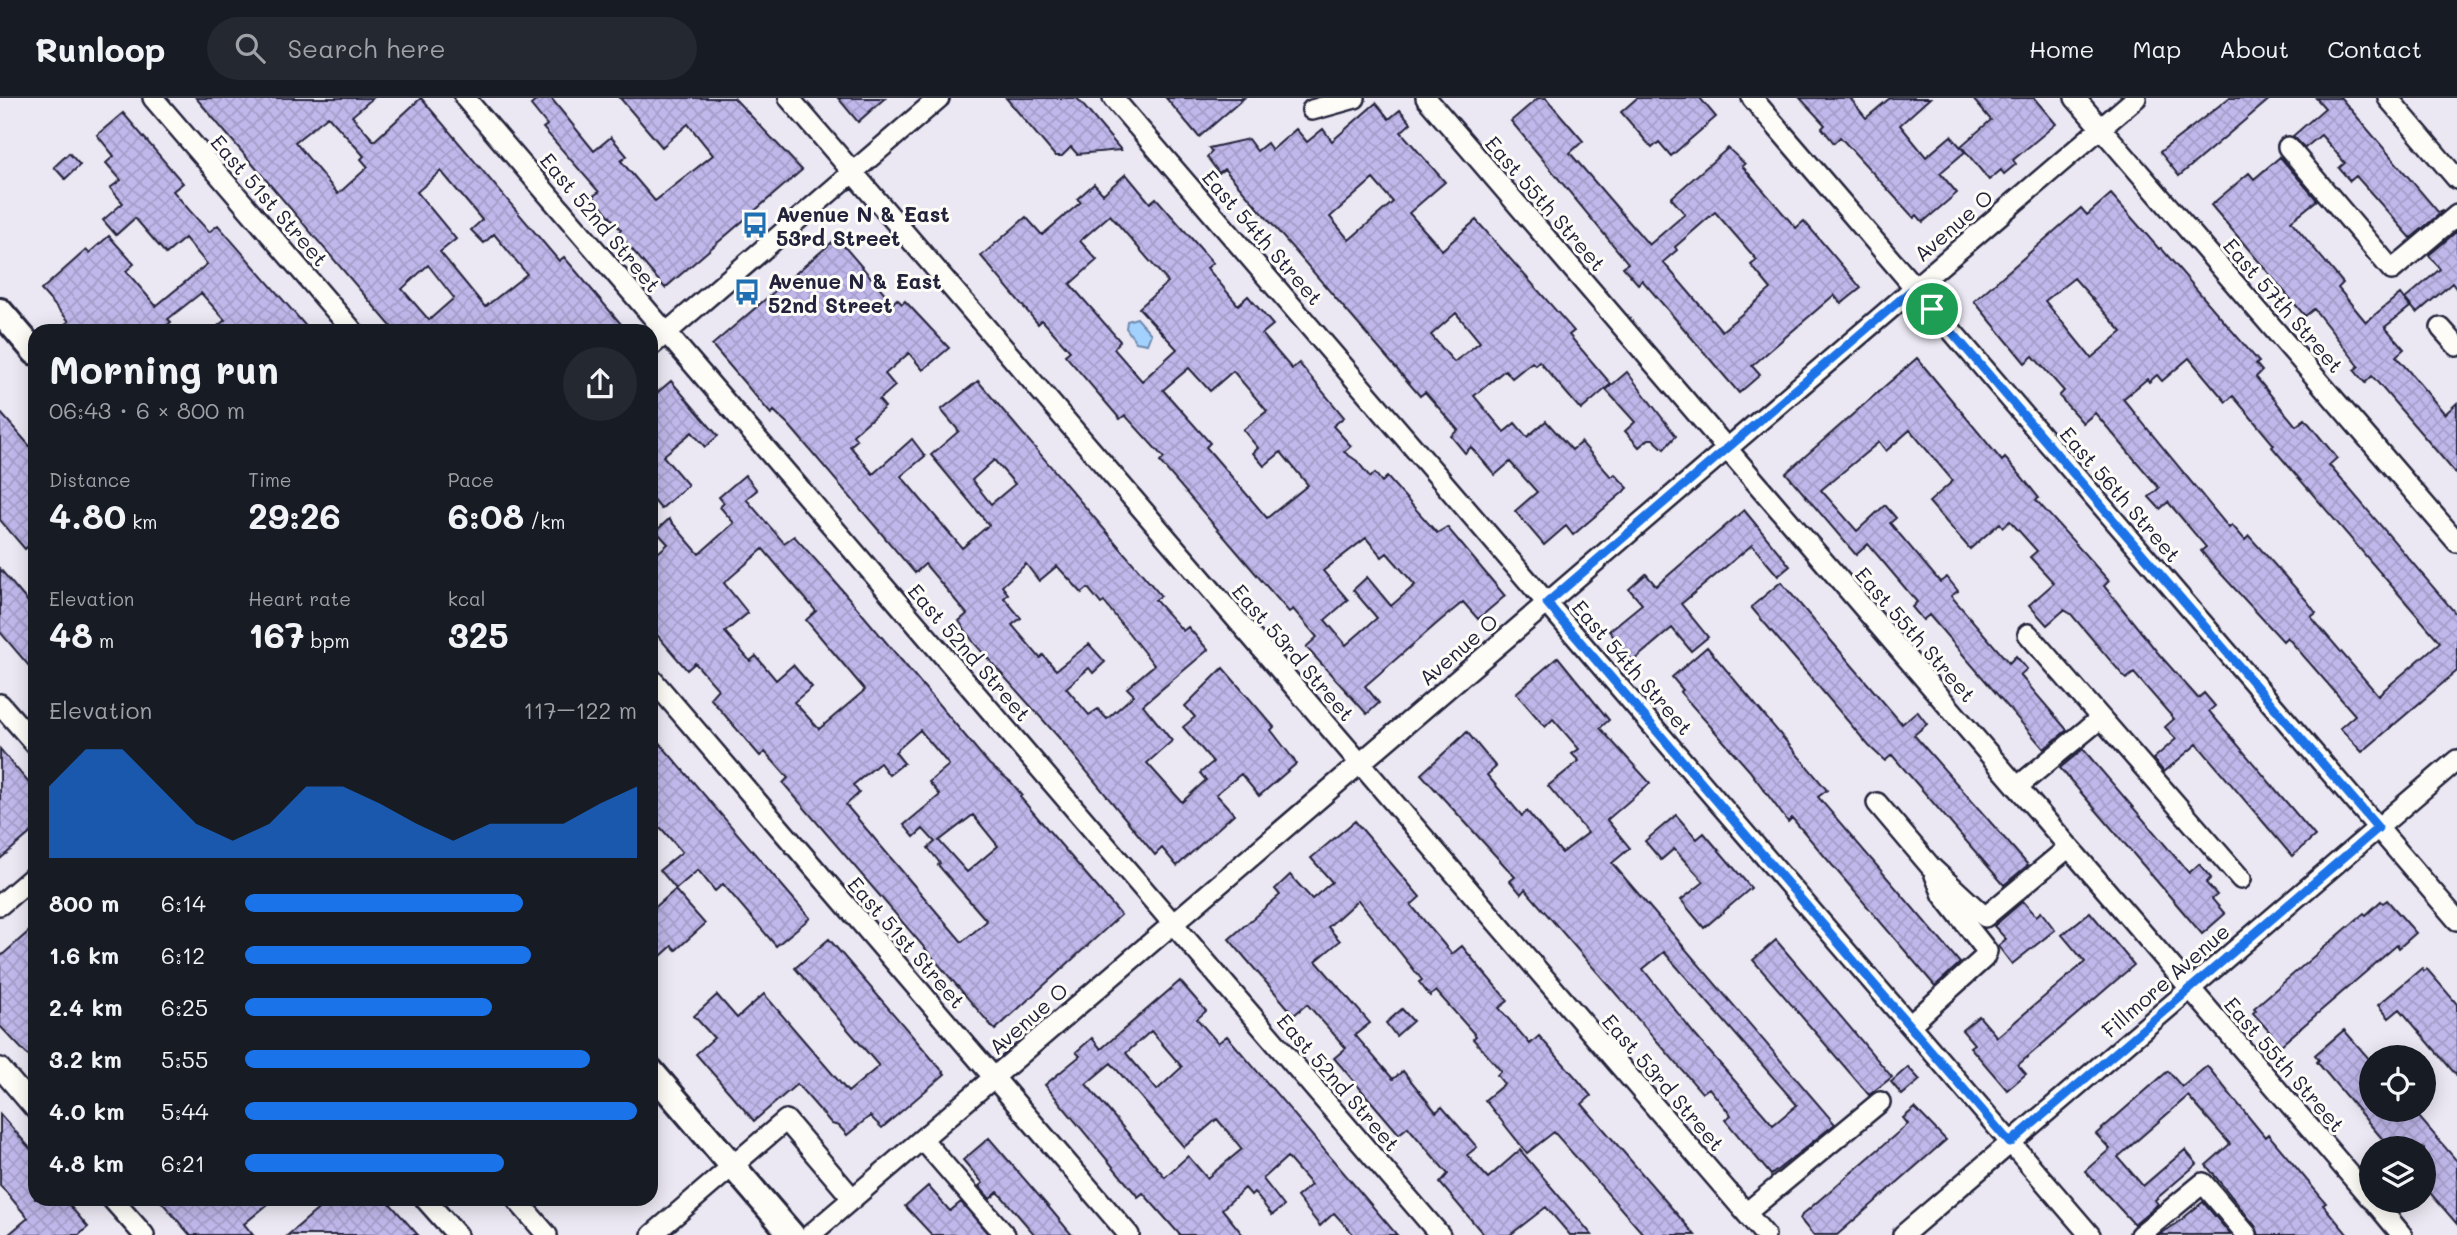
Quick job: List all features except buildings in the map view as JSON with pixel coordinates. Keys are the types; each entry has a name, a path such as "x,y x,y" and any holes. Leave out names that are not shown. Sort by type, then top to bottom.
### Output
{"main road":[{"path":"0,312 28,344"},
{"path":"658,1079 792,1235"}],"street":[{"name":"East 51st Street","path":"153,98 347,324"},
{"name":"East 52nd Street","path":"465,98 646,324"},
{"name":"East 53rd Street","path":"789,98 1765,1235"},
{"path":"658,339 939,98"},
{"name":"East 54th Street","path":"1113,98 2090,1235"},
{"path":"1312,110 1355,98"},
{"name":"East 55th Street","path":"1426,98 2359,1185"},
{"name":"East 56th Street","path":"1752,98 2457,920"},
{"name":"East 57th Street","path":"2076,98 2457,542"},
{"name":"Avenue O","path":"810,1235 2136,98"},
{"path":"2388,98 2457,178"},
{"path":"2288,147 2392,270 2457,215"},
{"path":"2441,328 2457,346"},
{"name":"East 52nd Street","path":"658,339 1173,924 1440,1235"},
{"path":"2028,634 2241,878"},
{"name":"East 51st Street","path":"658,686 1129,1235"},
{"path":"0,704 28,736"},
{"path":"2017,787 2101,718"},
{"name":"Fillmore Avenue","path":"1903,1235 2457,760"},
{"path":"1877,803 1931,867 1985,917 2069,847"},
{"path":"1910,1026 1984,958 1987,951 1943,895 1931,867"},
{"path":"0,905 28,881"},
{"path":"0,1068 28,1101"},
{"path":"1746,1213 1880,1101"},
{"path":"652,1235 786,1121 853,1199"},
{"path":"922,1139 1005,1235"},
{"path":"2140,1235 2203,1184 2246,1235"},
{"path":"118,1206 144,1235"},
{"path":"431,1206 457,1235"},
{"path":"522,1206 547,1235"},
{"name":"East 55th Street","path":"2383,1213 2402,1235"}],"water":[{"path":"1137,318 1151,334 1147,344 1136,342 1126,328 1127,321"}],"place":[{"name":"Avenue N & East 53rd Street","path":"755,225"},
{"name":"Avenue N & East 52nd Street","path":"747,292"}],"route":[{"path":"1914,288 1932,309 2378,828 2010,1143 1547,603 1914,288"}]}
